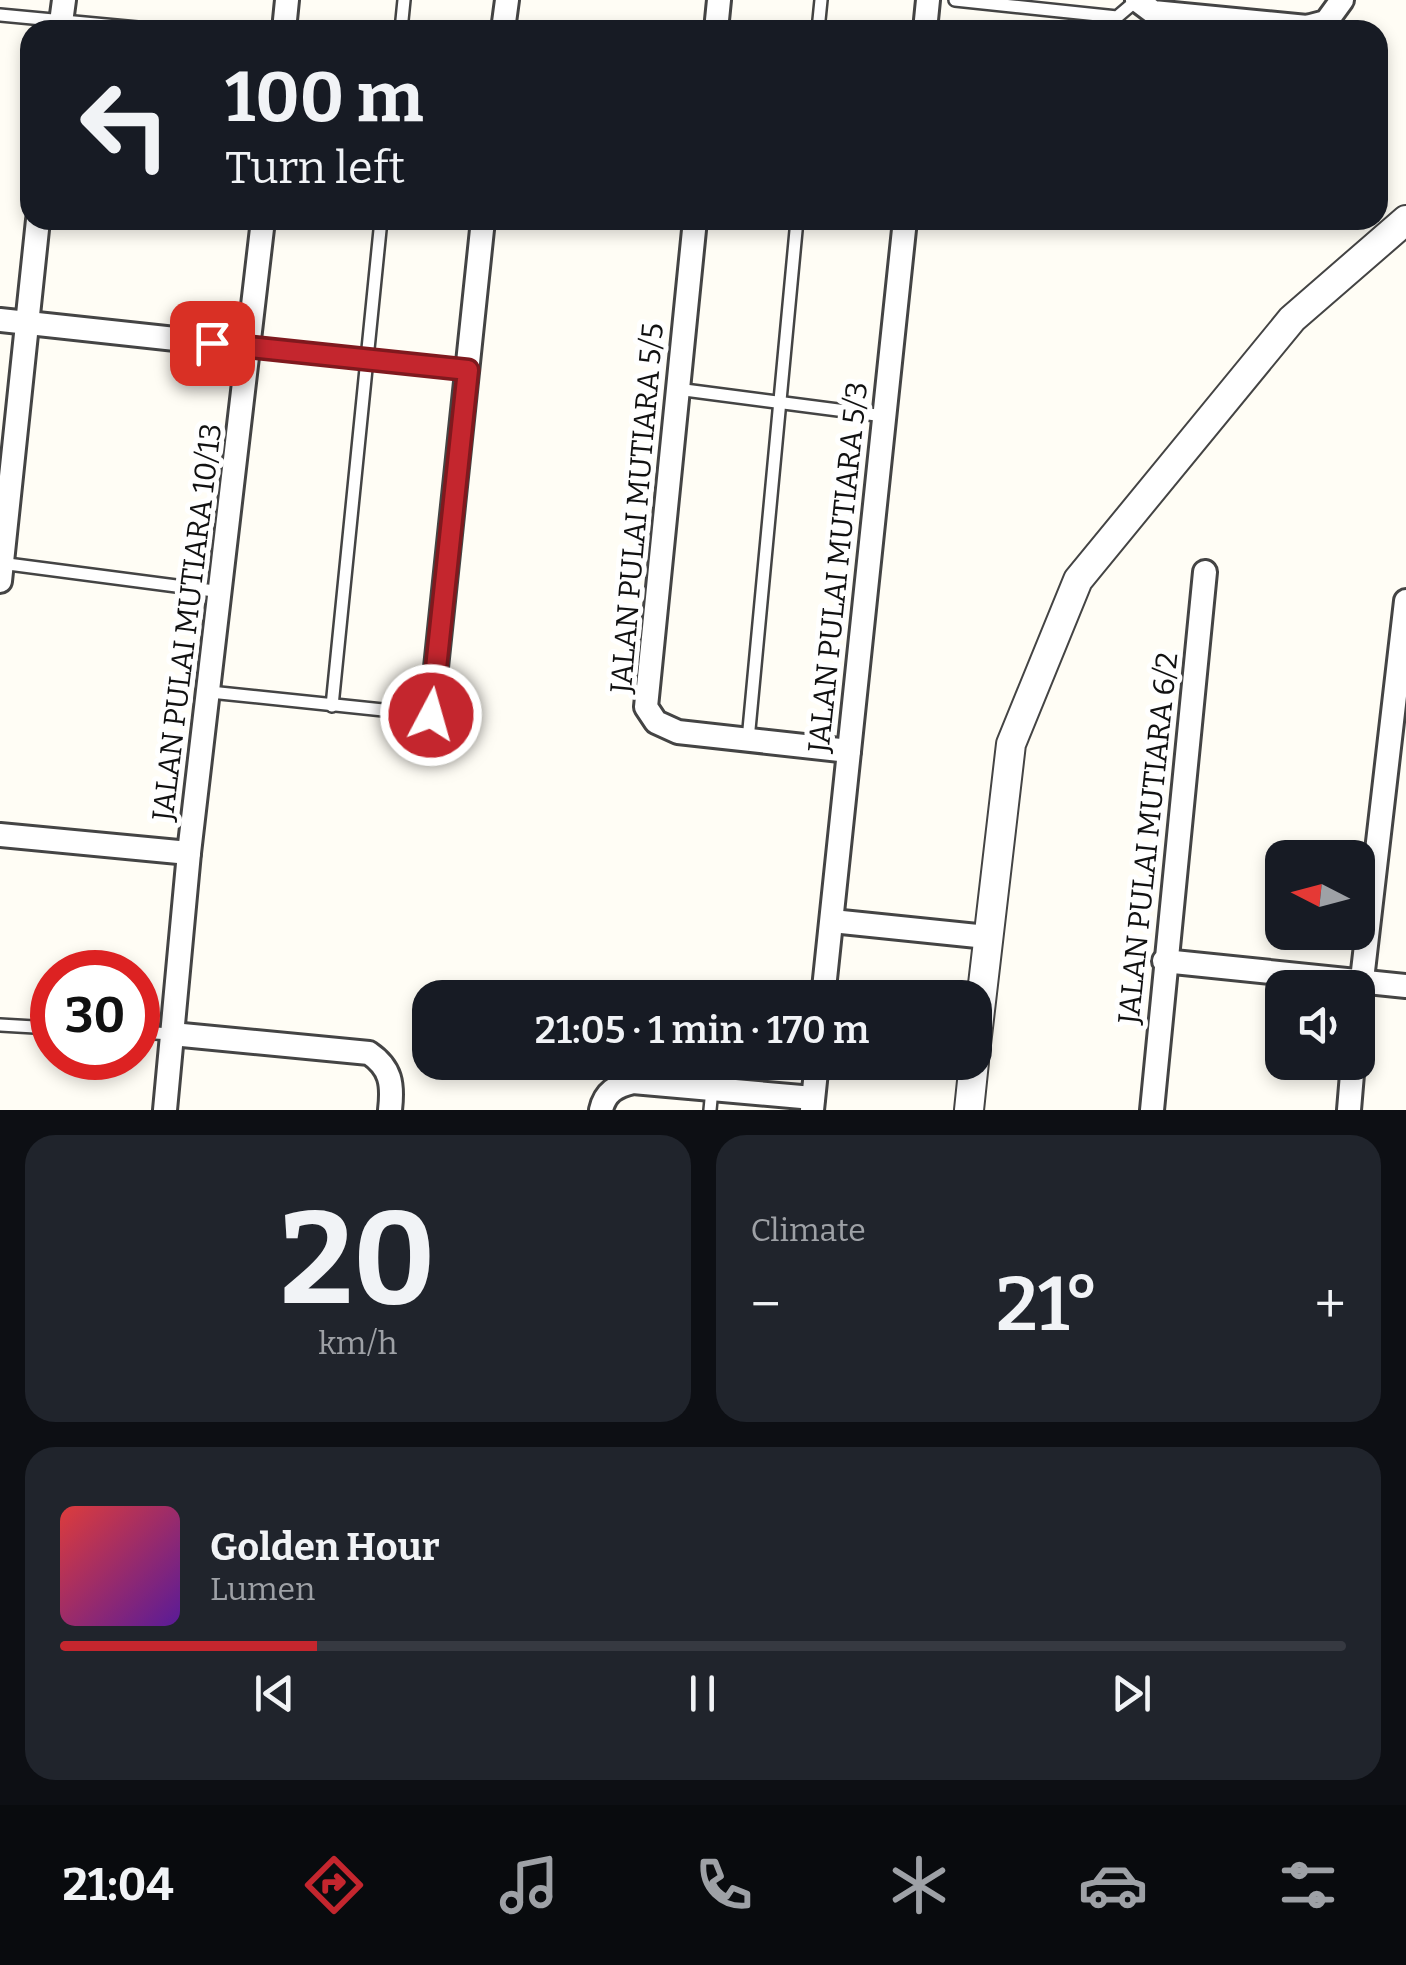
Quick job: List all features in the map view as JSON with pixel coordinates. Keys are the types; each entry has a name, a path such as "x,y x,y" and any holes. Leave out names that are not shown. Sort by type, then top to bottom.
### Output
{"street":[{"path":"1137,0 1154,12 1234,10 1277,20"},
{"path":"983,980 1012,744 1078,580 1292,319 1406,220"},
{"path":"0,581 37,230"},
{"name":"JALAN PULAI MUTIARA 10/13","path":"165,1110 189,852 262,230"},
{"path":"431,715 483,230"},
{"name":"JALAN PULAI MUTIARA 5/5","path":"694,230 646,708 656,722 678,732 850,750"},
{"name":"JALAN PULAI MUTIARA 5/3","path":"826,980 904,230"},
{"path":"0,320 249,347"},
{"name":"JALAN PULAI MUTIARA 6/2","path":"1152,1110 1205,572"},
{"path":"1361,970 1406,601"},
{"path":"0,835 189,852"},
{"path":"832,921 987,937"},
{"path":"1164,961 1265,971"},
{"path":"1375,983 1406,986"},
{"path":"172,1034 368,1052 386,1064 393,1089 390,1110"},
{"path":"969,1110 972,1080"},
{"path":"1349,1110 1352,1080"},
{"path":"602,1110 606,1096 618,1085 633,1082 711,1099 812,1104"}],"lane":[{"path":"955,0 1031,4 1117,17 1137,0"},
{"path":"0,14 61,17"},
{"path":"332,706 380,230"},
{"path":"748,740 796,230"},
{"path":"249,347 468,370"},
{"path":"677,389 884,416"},
{"path":"1,563 222,592"},
{"path":"210,692 431,715"},
{"path":"0,1025 30,1027"},
{"path":"160,1033 172,1034"}],"route":[{"path":"212,343 468,370 431,715"}]}
